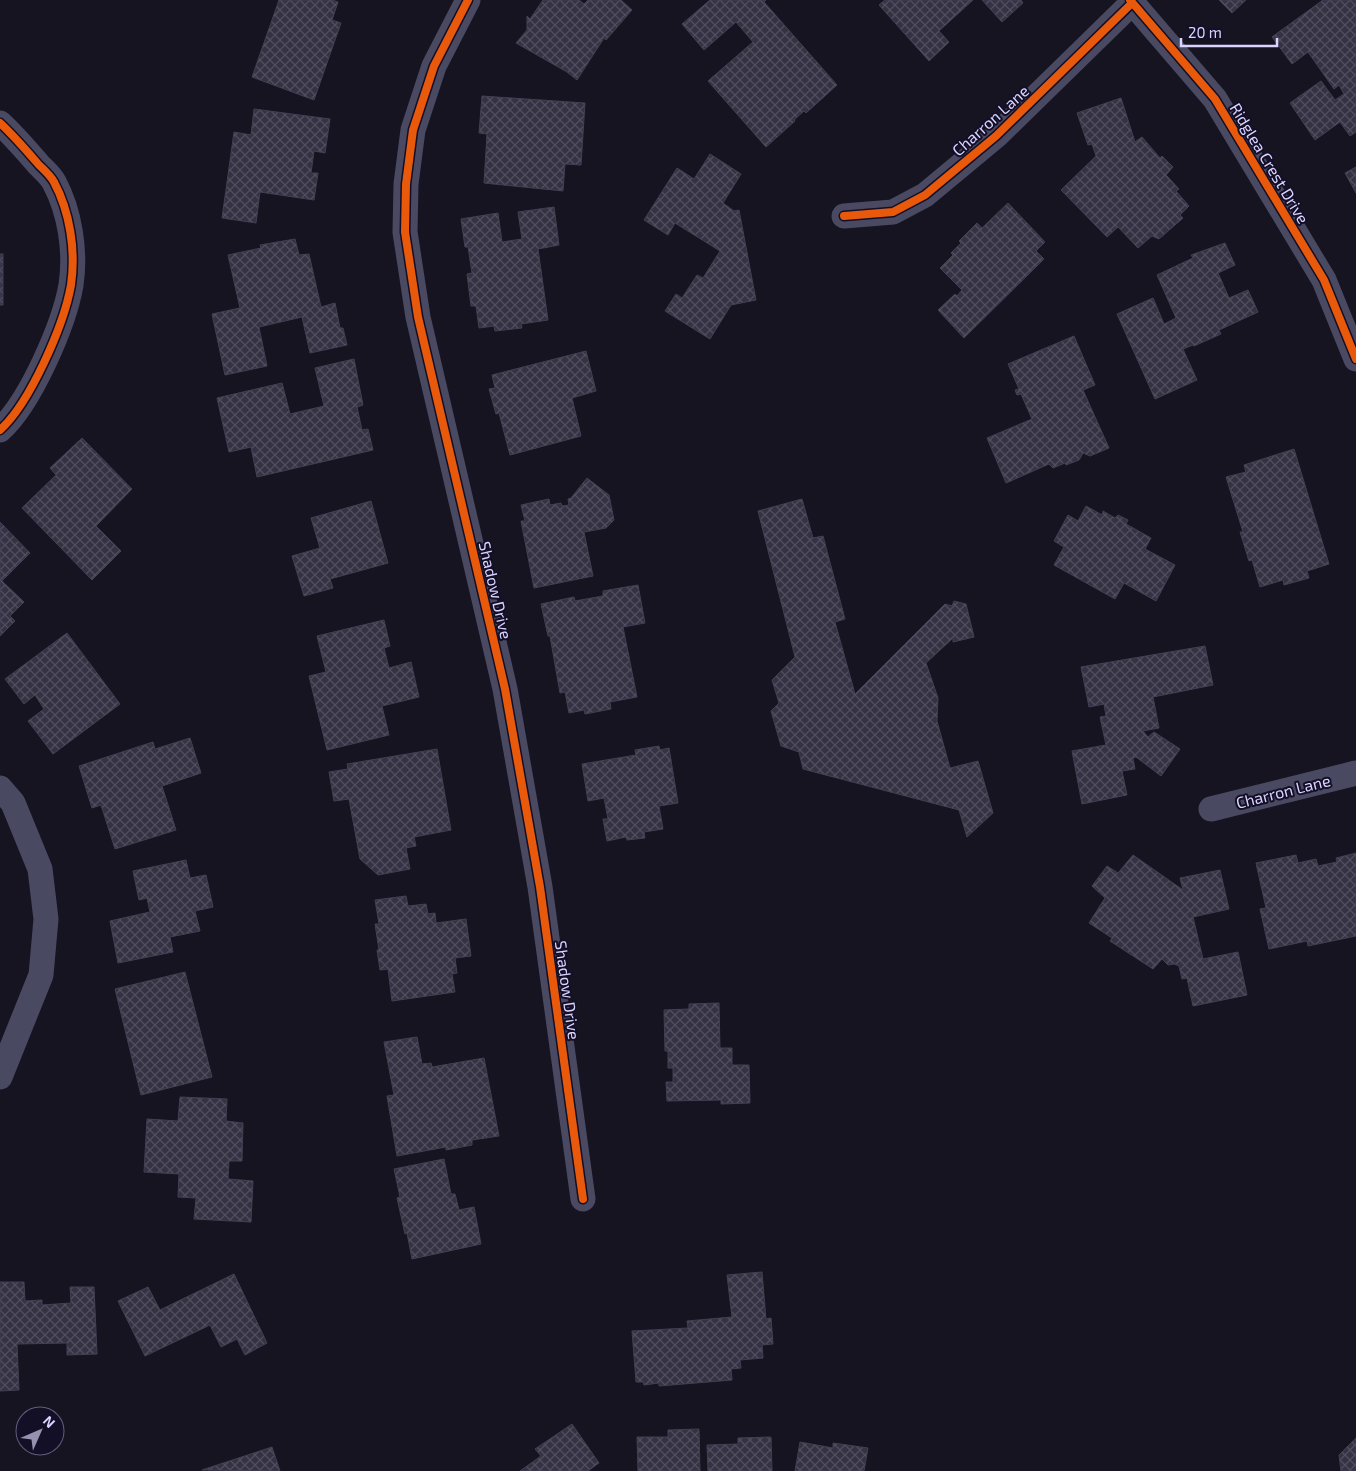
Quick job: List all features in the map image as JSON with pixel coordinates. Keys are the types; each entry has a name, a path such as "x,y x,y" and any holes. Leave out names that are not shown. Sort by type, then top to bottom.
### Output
{"street":[{"name":"Shadow Drive","path":"468,0 434,66 413,130 406,184 405,232 418,318 507,699 540,887 583,1199"},
{"name":"Charron Lane","path":"844,216 893,212 925,196 996,136 1131,2"},
{"name":"Ridglea Crest Drive","path":"1131,2 1215,99 1324,280 1356,359"},
{"path":"0,123 53,180 68,216 72,250 71,285 61,321 38,376 9,422 0,430"},
{"name":"Charron Lane","path":"1211,809 1356,773"},
{"path":"0,788 13,803 40,868 46,919 41,975 0,1077"}],"building":[{"path":"279,0 332,0 338,2 332,20 341,23 314,100 252,77"},
{"path":"543,0 579,0 584,4 588,0 621,0 632,10 606,40 604,38 577,80 567,72 516,43 527,30 527,16 530,19"},
{"path":"710,0 766,0 764,2 837,85 806,113 804,111 766,147 708,81 753,42 736,22 704,50 682,24"},
{"path":"885,0 973,0 939,31 949,42 929,61 879,5"},
{"path":"982,0 1021,0 1023,3 1002,22"},
{"path":"1219,0 1246,0 1232,13"},
{"path":"1323,0 1356,0 1356,132 1350,136 1340,122 1315,140 1290,103 1321,81 1335,100 1344,94 1339,85 1334,89 1308,52 1292,64 1272,37"},
{"path":"482,96 585,103 581,165 565,164 563,191 484,183 487,134 479,133"},
{"path":"1121,98 1135,142 1142,137 1160,158 1162,156 1173,167 1166,175 1179,189 1176,191 1189,206 1180,215 1183,218 1159,239 1152,236 1138,248 1118,227 1107,237 1061,190 1096,156 1092,144 1088,145 1077,113"},
{"path":"254,109 330,119 325,153 314,151 311,173 318,173 314,200 260,192 256,223 222,218 234,132 251,135"},
{"path":"710,154 741,174 723,203 734,211 739,210 756,300 731,305 710,339 665,311 676,294 682,298 697,275 703,278 720,251 675,223 668,235 644,220 677,168 694,179"},
{"path":"1356,167 1356,193 1345,173"},
{"path":"1008,203 1045,242 1036,251 1044,259 964,338 938,310 962,290 940,268 953,255 951,253 961,243 959,241 977,223 982,228"},
{"path":"554,207 559,245 538,249 548,320 521,324 522,328 495,331 494,326 479,328 476,306 471,306 467,274 472,273 468,247 465,247 461,219 498,213 502,242 522,239 518,212"},
{"path":"295,239 299,255 309,254 321,307 335,303 340,328 343,328 347,345 310,353 302,317 259,327 267,366 225,375 212,314 240,308 228,255 261,248 260,245"},
{"path":"1225,243 1235,265 1218,273 1229,298 1248,290 1258,312 1219,330 1221,334 1183,349 1197,380 1155,399 1117,314 1153,298 1164,324 1176,318 1157,275 1193,258 1191,255"},
{"path":"0,254 3,254 3,305 0,305"},
{"path":"1074,336 1095,385 1083,390 1109,448 1090,456 1083,453 1079,460 1066,465 1065,463 1053,468 1049,464 1006,483 987,438 1032,419 1021,394 1017,395 1015,390 1019,389 1008,364"},
{"path":"586,351 596,391 572,398 581,436 510,455 499,413 496,414 489,389 495,388 492,375"},
{"path":"354,359 363,405 357,407 362,430 368,429 373,450 257,477 251,447 229,452 217,398 282,383 290,414 324,406 315,368"},
{"path":"82,438 132,489 96,526 121,551 92,580 22,508 56,475 50,468"},
{"path":"1294,449 1329,564 1307,571 1309,578 1284,585 1283,580 1260,587 1252,560 1249,561 1240,532 1243,532 1226,477 1246,472 1244,465"},
{"path":"587,478 609,495 614,520 606,528 584,532 593,576 534,588 521,521 525,521 521,505 549,499 550,505 561,503 562,506 569,505 568,499 571,498"},
{"path":"802,499 813,538 823,536 845,619 835,622 855,694 945,604 952,606 954,601 966,604 974,637 953,642 953,638 926,663 938,698 937,721 950,768 978,761 993,813 967,837 959,810 803,769 799,752 781,746 771,711 779,703 772,680 795,657 758,511"},
{"path":"371,501 388,563 330,579 333,588 304,596 292,556 320,548 311,518"},
{"path":"1086,506 1102,515 1103,511 1115,518 1118,515 1128,520 1126,524 1151,538 1145,549 1175,565 1156,601 1124,583 1115,599 1054,565 1064,547 1054,541 1068,515 1078,521"},
{"path":"0,522 30,553 2,581 24,602 10,616 15,621 0,636"},
{"path":"638,585 645,623 623,627 637,697 610,702 611,709 585,714 584,710 569,713 565,692 560,693 550,636 548,636 541,604 574,597 575,601 603,596 603,591"},
{"path":"384,620 390,646 384,648 389,668 411,662 419,697 382,706 389,735 327,750 309,676 326,672 317,636"},
{"path":"67,633 120,704 53,754 28,721 44,709 35,695 24,704 5,679"},
{"path":"1205,646 1213,685 1153,697 1159,728 1143,731 1148,737 1154,732 1180,749 1161,776 1136,757 1133,758 1135,769 1122,771 1127,795 1082,804 1072,751 1106,745 1100,717 1106,716 1104,704 1089,707 1081,667"},
{"path":"190,738 201,773 162,786 176,830 115,849 101,805 92,808 79,766 153,742 155,749"},
{"path":"659,746 660,750 669,748 678,803 659,806 663,829 644,832 645,838 627,840 626,837 607,841 603,819 608,819 604,798 588,801 582,764 636,755 635,750"},
{"path":"437,749 451,830 414,837 416,846 406,848 410,869 378,875 360,859 349,799 334,801 329,772 348,769 347,764"},
{"path":"1356,853 1356,936 1308,946 1307,941 1269,949 1260,909 1266,908 1256,863 1296,855 1298,863 1316,859 1318,866 1337,862 1336,858"},
{"path":"1133,855 1183,890 1180,878 1220,870 1229,909 1193,917 1203,959 1238,952 1247,995 1193,1006 1187,978 1182,979 1179,966 1174,964 1168,965 1162,959 1153,969 1110,941 1112,938 1089,923 1105,898 1092,886 1107,866 1118,873"},
{"path":"186,860 190,878 206,875 213,907 195,911 200,931 170,937 173,952 118,963 110,921 150,912 147,898 139,900 133,871"},
{"path":"406,896 408,906 426,904 428,914 435,913 436,923 466,919 471,956 455,958 457,973 452,974 455,992 392,1001 388,969 380,970 375,924 379,924 375,900"},
{"path":"185,972 212,1077 141,1095 115,989"},
{"path":"719,1003 720,1048 732,1048 732,1065 749,1065 750,1103 721,1104 721,1100 667,1101 666,1082 673,1082 673,1068 668,1068 668,1051 665,1051 664,1010 689,1009 689,1004"},
{"path":"417,1037 422,1064 431,1063 432,1067 484,1058 499,1136 472,1140 472,1145 446,1150 446,1147 397,1156 387,1096 394,1095 384,1042"},
{"path":"180,1097 227,1099 226,1121 243,1123 242,1161 229,1161 228,1179 253,1181 251,1222 194,1219 196,1198 178,1197 179,1174 144,1172 147,1119 178,1121"},
{"path":"444,1159 451,1194 455,1194 459,1210 474,1207 481,1244 412,1259 397,1198 400,1197 394,1169"},
{"path":"762,1272 766,1319 771,1318 773,1344 762,1345 763,1358 740,1360 741,1368 731,1369 732,1380 659,1386 659,1383 644,1385 643,1382 636,1382 632,1331 688,1328 687,1321 732,1317 727,1275"},
{"path":"234,1274 267,1343 245,1355 237,1339 221,1347 210,1325 145,1356 118,1301 148,1287 160,1310"},
{"path":"0,1282 24,1282 25,1301 42,1300 42,1305 71,1303 70,1287 94,1287 97,1354 67,1355 67,1343 17,1344 19,1390 0,1391"},
{"path":"572,1424 599,1463 588,1471 520,1471 541,1456 535,1449"},
{"path":"699,1429 700,1471 638,1471 637,1437 668,1437 668,1430"},
{"path":"771,1437 772,1471 708,1471 707,1445 738,1444 738,1438"},
{"path":"1356,1438 1356,1471 1341,1471 1339,1455"},
{"path":"800,1442 833,1448 833,1443 868,1448 864,1471 795,1471"},
{"path":"272,1447 280,1471 202,1470"}],"cycle path":[{"path":"468,0 434,66 413,130 406,184 405,232 418,317 505,689 540,887 583,1199"},
{"path":"1130,0 1215,99 1324,280 1356,359"},
{"path":"844,216 893,212 925,195 996,136 1132,3"},
{"path":"0,123 54,182 68,219 73,259 71,285 67,302 53,341 23,402 0,430"}]}
